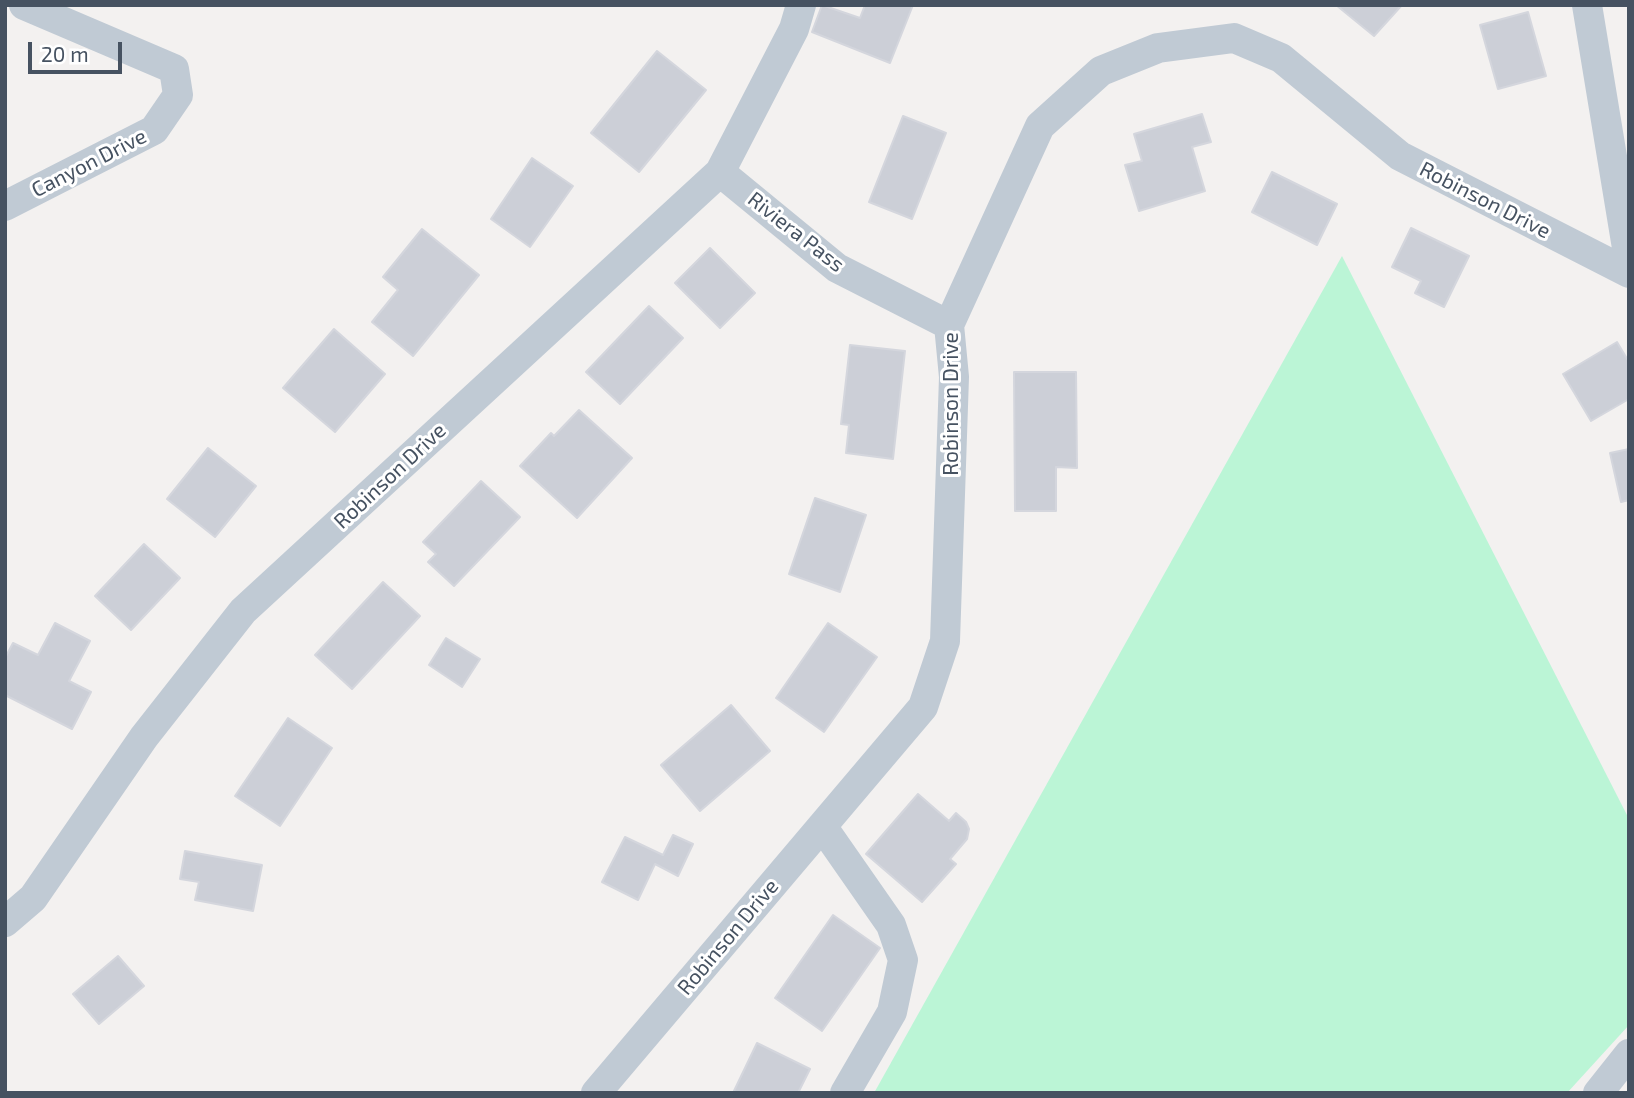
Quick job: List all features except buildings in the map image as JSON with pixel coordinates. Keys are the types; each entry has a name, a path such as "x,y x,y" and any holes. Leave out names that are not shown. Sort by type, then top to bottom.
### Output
{"street":[{"name":"Canyon Drive","path":"5,206 154,130 178,95 174,69 24,5"},
{"name":"Robinson Drive","path":"5,922 33,898 144,737 243,611 720,172 794,29 800,5"},
{"path":"1587,5 1629,260"},
{"name":"Robinson Drive","path":"597,1093 923,707 945,641 954,377 949,326 1040,125 1101,71 1158,48 1234,38 1281,58 1399,156 1629,273"},
{"name":"Riviera Pass","path":"720,172 837,268 949,326"},
{"path":"822,826 891,925 903,960 892,1012 845,1093"},
{"path":"1598,1093 1629,1054"}],"green space":[{"path":"1342,256 1629,819 1629,1025 1567,1093 874,1093"}]}
